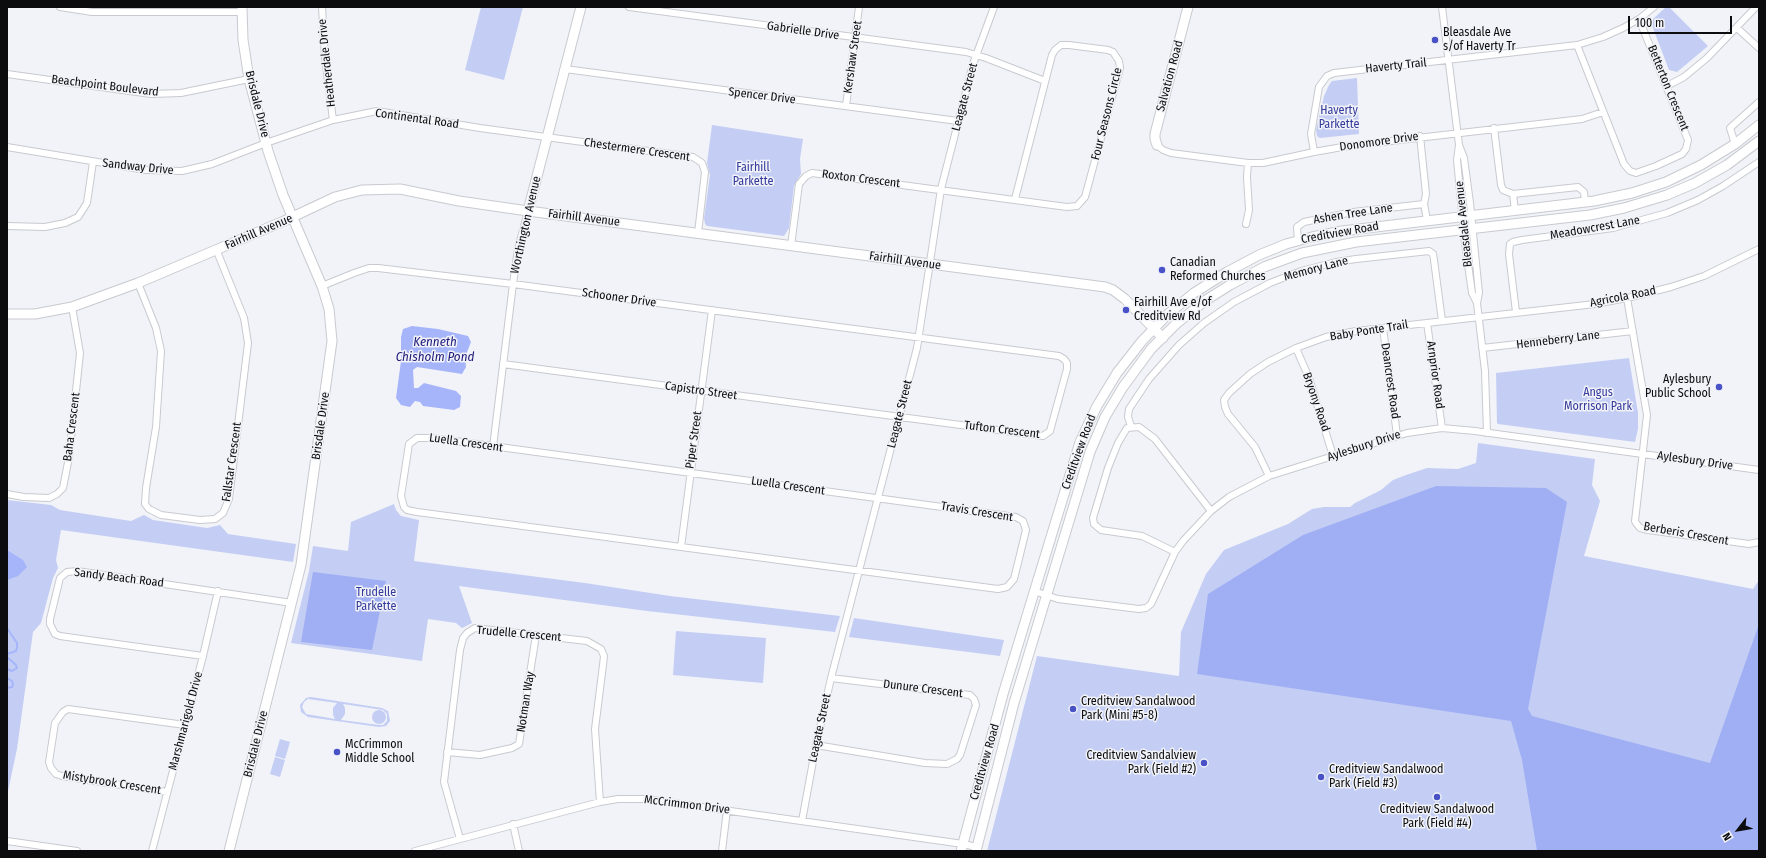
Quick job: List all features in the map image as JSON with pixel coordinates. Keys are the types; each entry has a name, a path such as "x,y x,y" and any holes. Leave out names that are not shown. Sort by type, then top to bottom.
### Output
{"street":[{"path":"60,7 93,9 242,9"},
{"name":"Heatherdale Drive","path":"322,7 325,57 333,120"},
{"name":"Worthington Avenue","path":"493,447 518,248 581,7"},
{"name":"Gabrielle Drive","path":"629,7 976,55 1045,82"},
{"name":"Kershaw Street","path":"846,106 859,7"},
{"name":"Leagate Street","path":"802,821 816,745 831,678 919,338 940,190 976,55 994,7"},
{"name":"Salvation Road","path":"1157,145 1155,134 1188,7"},
{"name":"Bleasdale Avenue","path":"1442,7 1459,145 1457,160 1479,292 1476,303 1486,385 1487,433"},
{"name":"Haverty Trail","path":"1314,152 1311,134 1319,87 1326,76 1334,73 1576,45 1603,37 1639,20 1654,7"},
{"path":"1667,86 1691,72 1715,51 1756,7"},
{"name":"Brisdale Drive","path":"229,851 304,552 331,353 331,323 322,286 276,175 249,79 243,40 242,9"},
{"name":"Betterton Crescent","path":"1576,45 1627,169 1636,173 1656,166 1682,154 1688,145 1688,140 1639,20"},
{"path":"1737,28 1759,48"},
{"name":"Four Seasons Circle","path":"940,190 1071,207 1077,206 1083,201 1085,196 1120,63 1116,54 1108,50 1064,45 1056,48 1053,53 1014,199"},
{"name":"Spencer Drive","path":"565,69 958,122"},
{"name":"Beachpoint Boulevard","path":"7,74 151,94 181,93 249,79"},
{"path":"1734,144 1730,128 1759,102"},
{"name":"Continental Road","path":"266,143 333,120 377,111 480,128 548,136"},
{"name":"Donomore Drive","path":"1157,145 1163,150 1171,153 1248,163 1263,163 1314,152 1420,136 1582,119 1603,112"},
{"name":"Creditview Road","path":"962,847 1003,694 1085,431 1110,382 1128,357 1168,314 1218,277 1259,255 1298,241 1342,231 1585,202 1632,193 1666,182 1701,165 1734,144 1759,125"},
{"path":"1494,128 1501,187 1506,192 1514,194 1569,186 1578,187 1584,192 1585,202"},
{"name":"Chestermere Crescent","path":"548,136 697,159 702,163 705,172 698,233"},
{"path":"1420,136 1426,194 1424,204 1427,220"},
{"name":"Creditview Road","path":"976,849 1003,744 1046,595 1081,478 1100,427 1123,387 1140,363 1163,338 1191,312 1219,291 1247,275 1291,257 1316,249 1345,243 1590,215 1635,206 1695,183 1727,165 1759,141"},
{"name":"Sandway Drive","path":"7,147 146,170 182,171 212,164 266,143"},
{"path":"7,226 45,227 65,223 78,217 87,203 93,162"},
{"name":"Meadowcrest Lane","path":"1516,312 1509,254 1509,249 1513,242 1613,228 1661,215 1698,200 1723,186 1759,162"},
{"path":"1246,224 1249,210 1247,177 1248,163"},
{"name":"Roxton Crescent","path":"791,246 799,184 806,176 817,173 940,190"},
{"name":"Fairhill Avenue","path":"7,314 35,314 72,307 138,283 293,218 335,197 362,190 400,189 459,201 528,211 1104,287 1113,290 1125,299 1163,338"},
{"path":"1514,194 1515,211"},
{"name":"Ashen Tree Lane","path":"1298,241 1296,231 1297,227 1304,222 1353,212 1424,204"},
{"name":"Fallstar Crescent","path":"138,283 156,328 161,352 156,427 146,488 145,504 149,509 161,515 200,520 215,519 223,513 229,499 248,343 244,318 216,249"},
{"name":"Agricola Road","path":"1478,317 1627,298 1671,287 1704,276 1759,249"},
{"name":"Memory Lane","path":"1131,426 1128,417 1129,409 1149,379 1179,345 1204,323 1234,302 1255,290 1293,274 1336,262 1429,251 1433,254 1442,321"},
{"name":"Schooner Drive","path":"322,286 369,268 378,268 513,284 919,338"},
{"name":"Berberis Crescent","path":"1627,298 1648,416 1635,521 1640,528 1749,544 1759,542"},
{"name":"Baha Crescent","path":"7,494 49,498 57,494 63,488 69,457 80,353 72,307"},
{"name":"Piper Street","path":"681,547 712,310"},
{"name":"Baby Ponte Trail","path":"1269,476 1255,447 1228,414 1225,407 1224,400 1229,393 1250,374 1268,362 1296,348 1326,337 1427,322 1478,317"},
{"name":"Arnprior Road","path":"1427,322 1442,428"},
{"name":"Deancrest Road","path":"1383,328 1397,435"},
{"name":"Henneberry Lane","path":"1482,348 1633,331"},
{"name":"Tufton Crescent","path":"899,417 1043,436 1050,431 1067,369 1067,363 1059,356 919,338"},
{"name":"Bryony Road","path":"1296,348 1308,378 1333,456"},
{"name":"Capistro Street","path":"503,364 899,417"},
{"path":"1175,552 1142,536 1101,530 1094,524 1093,518 1112,458 1122,434 1127,428 1131,426 1139,427 1155,439 1210,510"},
{"name":"Aylesbury Drive","path":"1034,591 1066,600 1139,610 1146,608 1151,604 1175,552 1193,528 1210,510 1245,487 1269,476 1397,435 1442,428 1759,470"},
{"name":"Luella Crescent","path":"858,570 407,510 404,507 401,496 408,449 413,440 428,438 878,498"},
{"name":"Travis Crescent","path":"858,570 998,589 1007,587 1014,579 1026,530 1023,521 1016,517 878,498"},
{"name":"Sandy Beach Road","path":"203,656 60,636 52,630 50,619 60,578 63,574 72,571 218,591 292,603"},
{"name":"Marshmarigold Drive","path":"152,851 203,656 218,591"},
{"name":"Trudelle Crescent","path":"460,839 444,782 460,650 463,638 467,632 475,628 587,641 601,649 604,656 604,665 595,729 600,802"},
{"name":"Notman Way","path":"447,752 480,755 512,748 519,744 536,635"},
{"name":"Dunure Crescent","path":"816,745 925,763 947,764 957,759 960,755 976,705 974,699 970,695 831,678"},
{"name":"Mistybrook Crescent","path":"167,792 56,774 51,768 49,762 55,723 62,712 68,709 185,725"},
{"name":"McCrimmon Drive","path":"415,851 513,824 600,802 618,799 646,799 727,810 976,849"},
{"path":"722,851 727,810"},
{"path":"513,824 518,851"},
{"path":"7,841 30,848 77,851"}],"green space":[{"path":"481,7 523,7 504,80 465,70"},
{"path":"1666,7 1669,7 1708,46 1677,72 1669,70 1651,23 1653,19"},
{"name":"Haverty Parkette","path":"1357,78 1359,134 1320,138 1317,136 1316,130 1324,96 1329,85 1332,81"},
{"name":"Fairhill Parkette","path":"712,125 803,139 800,159 801,174 794,186 789,228 784,236 707,226 705,224 704,218 710,175 707,163"},
{"name":"Angus Morrison Park","path":"1629,358 1638,413 1638,429 1635,442 1497,423 1496,373"},
{"path":"1478,443 1595,459 1592,485 1600,501 1584,556 1753,589 1759,580 1759,851 987,851 1037,656 1179,676 1181,632 1206,574 1224,550 1288,524 1312,509 1324,507 1350,507 1381,490 1393,480 1406,475 1427,468 1458,469 1476,463"},
{"path":"1436,486 1546,488 1567,502 1528,709 1532,716 1710,763 1759,624 1759,851 1537,851 1522,760 1511,721 1197,674 1208,594 1303,535"},
{"path":"7,500 51,505 60,510 131,521 144,515 153,520 207,528 220,525 228,534 296,544 293,562 61,530 56,560 58,568 53,578 41,623 33,632 17,749 7,796"},
{"name":"Trudelle Parkette","path":"394,504 396,510 401,516 419,520 414,561 585,583 670,596 840,616 835,632 647,611 459,586 472,623 462,628 456,623 428,619 422,661 291,643 309,571 313,546 348,551 351,522"},
{"path":"313,572 386,581 372,650 301,642"},
{"path":"854,618 1004,640 1000,656 849,637"},
{"path":"676,631 766,638 763,683 673,675"},
{"path":"311,697 382,708 388,711 390,721 386,726 379,727 308,717 301,712 300,705 306,698","holes":["308,699 337,703 333,708 333,715 335,719 306,714 302,707 304,702","343,704 383,710 387,714 387,721 383,725 379,725 341,720 345,714"]},
{"path":"376,710 382,710 386,714 386,720 382,724 376,724 372,720 372,714"},
{"path":"280,739 290,742 285,759 275,756"},
{"path":"275,757 285,760 280,777 270,774"}],"water":[{"name":"Kenneth Chisholm Pond","path":"412,326 438,329 468,336 471,342 465,357 466,367 462,374 417,367 413,370 414,388 418,388 424,383 456,391 461,396 460,407 454,410 423,406 420,402 415,401 410,407 401,405 396,398 401,361 401,337 403,329"},
{"path":"7,550 23,560 27,567 18,576 7,580"}],"waterway":[{"path":"7,628 17,643 16,651 7,654"},
{"path":"7,657 16,665 17,668 12,671 7,669"},
{"path":"7,678 12,681 13,685 12,687 7,688"}],"place":[{"name":"Bleasdale Ave s/of Haverty Tr","path":"1435,40"},
{"name":"Canadian Reformed Churches","path":"1162,270"},
{"name":"Fairhill Ave e/of Creditview Rd","path":"1126,310"},
{"name":"Aylesbury Public School","path":"1719,387"},
{"name":"Creditview Sandalwood Park (Mini #5-8)","path":"1073,709"},
{"name":"McCrimmon Middle School","path":"337,752"},
{"name":"Creditview Sandalview Park (Field #2)","path":"1204,763"},
{"name":"Creditview Sandalwood Park (Field #3)","path":"1321,777"},
{"name":"Creditview Sandalwood Park (Field #4)","path":"1437,797"}]}
